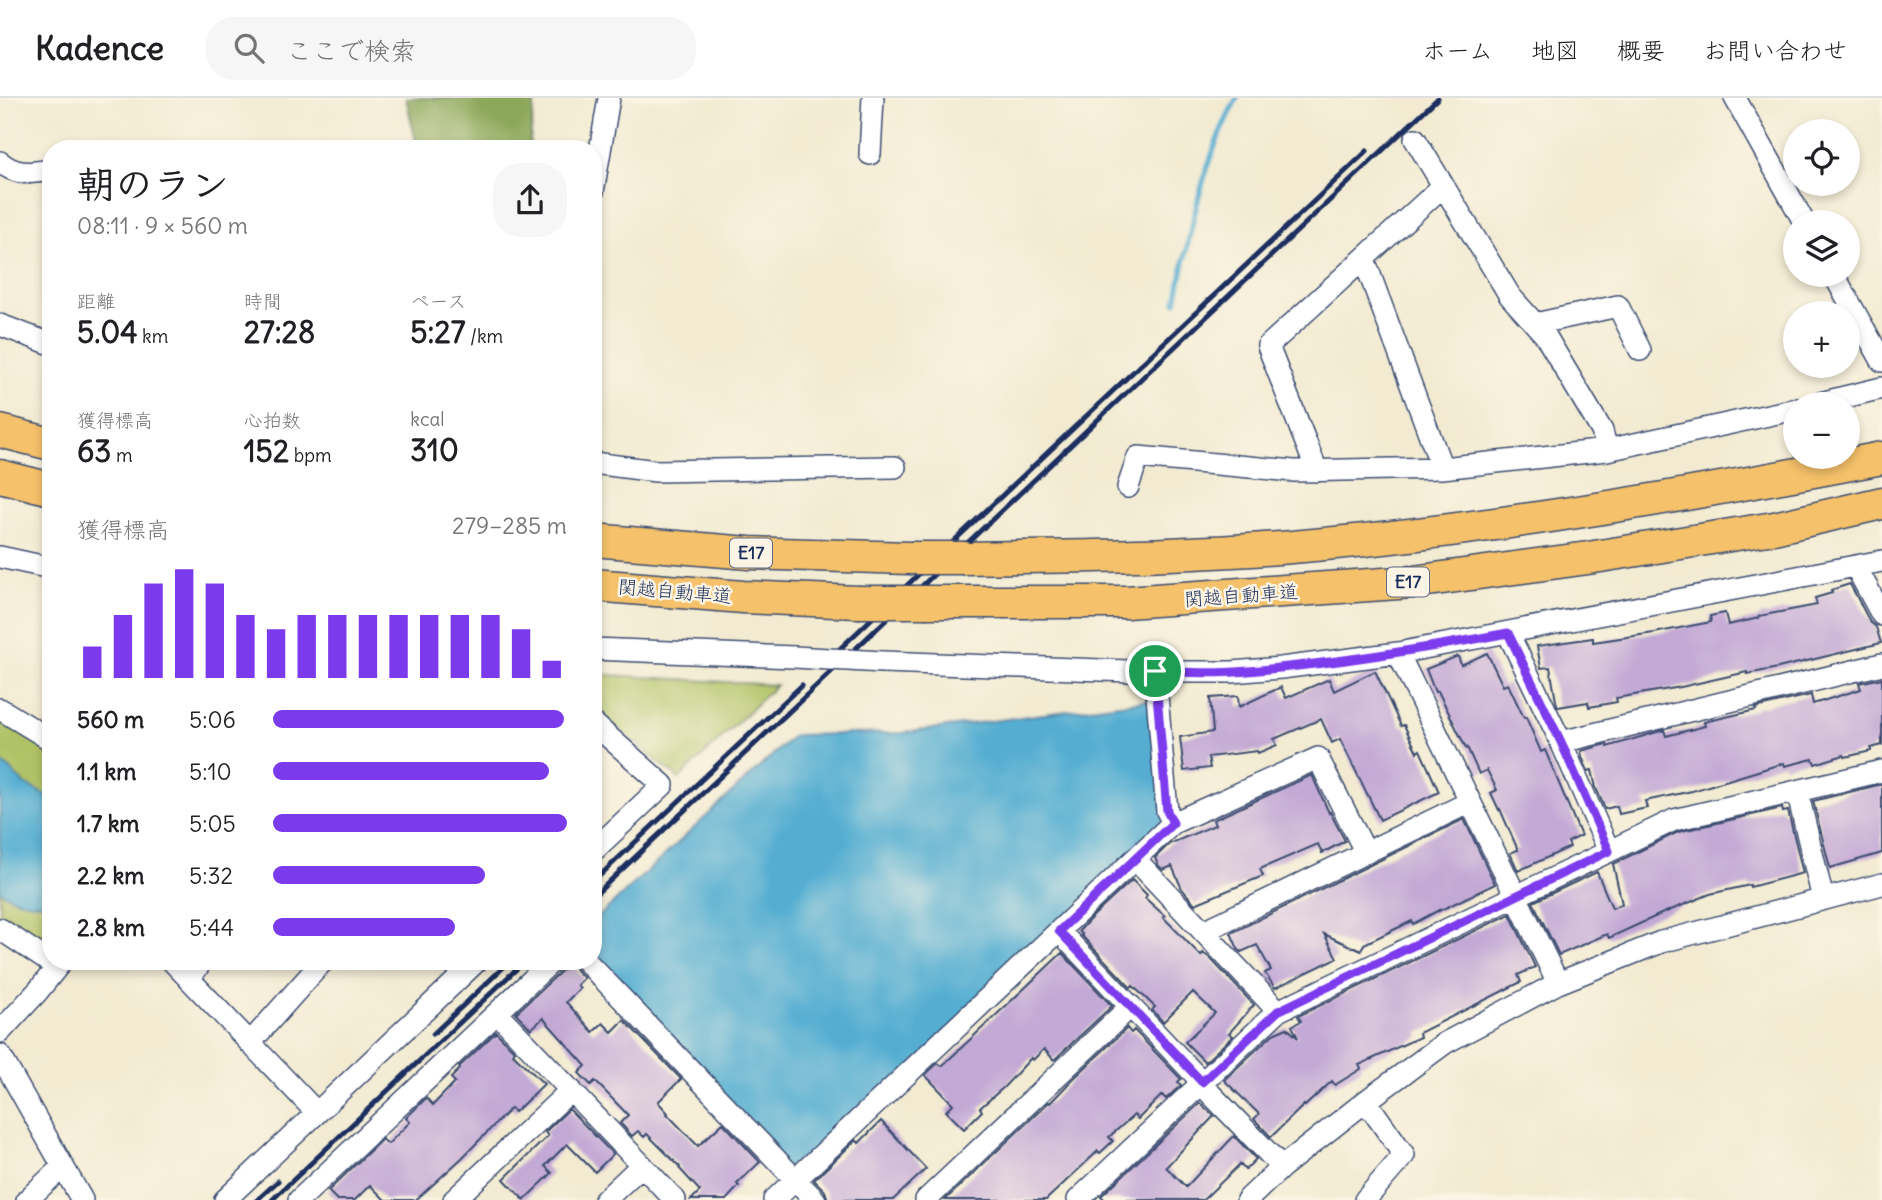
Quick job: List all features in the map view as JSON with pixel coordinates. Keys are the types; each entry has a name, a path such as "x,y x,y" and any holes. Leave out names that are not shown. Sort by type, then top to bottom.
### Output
{"highway":[{"path":"0,431 42,442"},
{"name":"E17","path":"602,541 749,553 910,558 1163,555 1328,543 1596,510 1882,458"},
{"path":"0,476 42,487"},
{"name":"関越自動車道","path":"602,586 743,597 858,602 1126,602 1413,582 1588,558 1774,528 1882,503"}],"street":[{"path":"602,142 610,98"},
{"path":"870,153 873,98"},
{"path":"1735,98 1797,210"},
{"path":"1415,139 1510,296 1545,335 1602,431 1606,450"},
{"path":"0,162 9,169 28,174 42,172"},
{"path":"1317,471 1269,346 1443,186"},
{"path":"1364,259 1442,468"},
{"path":"1841,287 1882,361"},
{"path":"1535,324 1618,306 1640,350"},
{"path":"0,325 42,341"},
{"path":"1860,393 1882,388"},
{"path":"1128,487 1138,457 1294,471 1442,468 1606,450 1783,412"},
{"path":"602,464 656,471 895,467"},
{"path":"0,557 42,566"},
{"path":"602,649 883,662 1233,673 1398,653 1882,561"},
{"path":"1856,567 1882,615"},
{"path":"1508,633 1561,742 1609,851"},
{"path":"1398,653 1558,983"},
{"path":"1561,742 1882,664"},
{"path":"1155,671 1167,811 1173,823"},
{"path":"0,709 42,735"},
{"path":"602,731 663,785 602,843"},
{"path":"774,1200 1173,823 1318,758 1366,853"},
{"path":"1078,1200 1278,1011 1674,820 1882,771"},
{"path":"1797,791 1823,899"},
{"path":"1204,932 1470,802"},
{"path":"1135,859 1278,1011"},
{"path":"1247,1200 1282,1167 1446,1043 1558,983 1661,942 1882,884"},
{"path":"0,929 42,954"},
{"path":"1059,931 1282,1167"},
{"path":"0,1032 55,970"},
{"path":"180,970 317,1114"},
{"path":"189,979 196,970"},
{"path":"250,1043 315,970"},
{"path":"225,1200 468,970"},
{"path":"307,1197 542,970"},
{"path":"595,970 815,1200"},
{"path":"926,1200 1131,1006"},
{"path":"497,1013 675,1200"},
{"path":"0,1055 82,1200"},
{"path":"454,1200 570,1090"},
{"path":"1365,1200 1404,1155 1366,1101"},
{"path":"605,1200 642,1165"},
{"path":"27,1200 63,1166"}],"green space":[{"path":"406,98 535,98 530,140 416,140"},
{"path":"602,675 776,685 679,779 602,715"},
{"path":"0,709 42,735 42,955 0,929"}],"water":[{"path":"1157,699 1173,823 796,1180 601,970 602,914 794,735 902,733"},
{"path":"0,762 23,783 42,793 42,902 24,902 0,891"}],"building":[{"path":"1850,584 1870,622 1876,627 1881,643 1778,668 1616,698 1617,702 1589,707 1588,702 1558,707 1550,667 1541,668 1537,646 1593,638 1593,642 1654,633 1711,622 1710,616 1725,613 1728,625 1817,605 1815,598"},
{"path":"1487,653 1503,686 1508,684 1524,718 1526,717 1541,752 1545,750 1581,836 1568,842 1570,847 1518,871 1510,853 1518,850 1491,793 1497,790 1487,770 1479,774 1438,691 1435,692 1426,669 1458,656 1461,665"},
{"path":"1375,671 1401,726 1404,725 1417,752 1420,750 1439,792 1380,820 1340,739 1332,743 1321,719 1274,739 1277,745 1258,753 1208,757 1210,768 1184,771 1180,737 1213,732 1210,698 1238,696 1239,707 1281,687 1286,698 1329,679 1334,691"},
{"path":"1882,678 1882,745 1871,748 1871,751 1845,757 1844,755 1815,764 1813,759 1785,766 1784,763 1692,791 1645,801 1647,808 1619,814 1617,806 1605,809 1592,770 1588,771 1582,757 1581,751 1607,744 1607,747 1664,730 1666,736 1705,726 1704,722 1793,699 1811,695 1813,704 1861,689 1859,683"},
{"path":"1312,775 1345,841 1322,853 1318,844 1260,869 1263,876 1195,904 1182,889 1172,866 1163,870 1158,865 1155,858 1169,844 1215,825 1213,820"},
{"path":"1882,784 1882,853 1830,868 1813,801"},
{"path":"1782,808 1783,812 1788,811 1803,873 1710,894 1609,938 1607,934 1559,955 1533,902 1597,872 1612,908 1622,904 1613,864 1678,832"},
{"path":"1464,819 1495,884 1413,924 1412,921 1364,944 1361,951 1324,934 1337,958 1275,988 1265,973 1271,970 1257,945 1241,952 1238,949 1231,933"},
{"path":"1132,880 1147,895 1145,898 1201,956 1203,953 1210,958 1254,1005 1229,1033 1233,1036 1205,1062 1185,1042 1215,1013 1193,992 1163,1022 1152,1010 1155,1007 1133,986 1131,988 1079,931"},
{"path":"1510,914 1535,967 1518,975 1521,982 1419,1033 1420,1037 1359,1065 1361,1069 1335,1085 1332,1081 1271,1137 1254,1119 1259,1114 1224,1080 1273,1034 1287,1028 1298,1038 1292,1026 1301,1021 1298,1016"},
{"path":"1062,953 1112,1006 1054,1060 1044,1049 1033,1060 1031,1058 980,1108 982,1111 964,1129 946,1111 953,1104 925,1075 938,1063 942,1066"},
{"path":"562,970 576,970 584,978 577,985 580,988 566,1002 593,1032 603,1023 612,1032 624,1020 681,1079 658,1102 667,1114 698,1146 723,1123 760,1162 737,1184 739,1186 726,1200 691,1200 700,1191 647,1134 644,1137 638,1131 632,1136 620,1123 628,1115 595,1081 591,1085 579,1073 586,1066 543,1018 531,1029 516,1013"},
{"path":"1127,1028 1131,1033 1134,1030 1181,1079 1178,1082 1181,1085 1166,1099 1162,1095 1138,1119 1134,1115 1109,1137 1113,1141 1100,1153 1098,1151 1046,1200 945,1200 1050,1103"},
{"path":"496,1032 515,1051 513,1054 544,1084 515,1112 511,1108 416,1200 385,1200 370,1185 355,1200 337,1200 328,1191 382,1139 388,1144 410,1122 406,1118 426,1098 433,1105 455,1082 451,1078 459,1067"},
{"path":"1200,1103 1214,1116 1166,1167 1186,1187 1234,1136 1256,1159 1245,1170 1240,1164 1203,1200 1105,1200 1101,1196"},
{"path":"569,1109 613,1154 595,1172 567,1144 545,1166 552,1173 524,1200 504,1179 548,1136 545,1132"},
{"path":"881,1121 926,1169 893,1200 828,1200 825,1191 814,1180 856,1140 859,1143"}],"waterway":[{"path":"1176,302 1206,172 1237,98"}],"railway":[{"path":"602,888 1438,98"},
{"path":"830,658 1367,151"},
{"path":"602,874 802,685"},
{"path":"433,1034 501,970"},
{"path":"272,1200 515,970"},
{"path":"257,1200 278,1181"}],"route":[{"path":"1508,633 1561,742 1609,851 1278,1011 1202,1082 1059,931 1173,823 1167,811 1155,671 1233,673 1282,668 1398,653 1508,633"}]}
